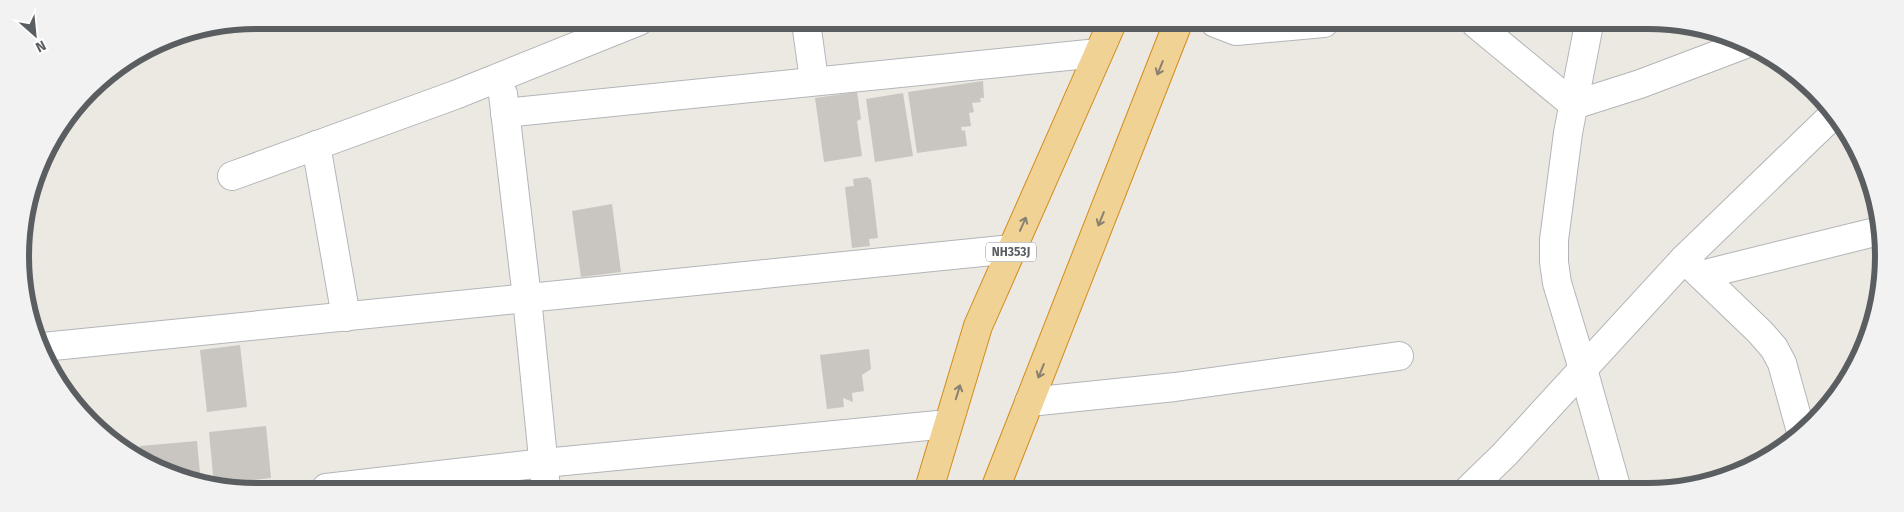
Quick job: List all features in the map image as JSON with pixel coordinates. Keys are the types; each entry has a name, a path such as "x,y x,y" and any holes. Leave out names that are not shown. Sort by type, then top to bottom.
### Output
{"highway":[{"name":"NH353J","path":"931,483 978,326 1109,29"},
{"path":"997,483 1176,29"}],"street":[{"path":"232,176 501,76 619,29"},
{"path":"807,29 814,80"},
{"path":"1231,29 1236,31 1258,29"},
{"path":"1482,29 1574,105"},
{"path":"1588,29 1568,133 1554,240 1554,262 1557,283 1615,483"},
{"path":"1574,105 1640,84 1738,47"},
{"path":"505,113 814,80 1098,53"},
{"path":"501,76 527,298 545,476"},
{"path":"1475,483 1583,369 1693,267 1829,119"},
{"path":"316,145 346,317"},
{"path":"1693,267 1874,232"},
{"path":"48,347 1012,249"},
{"path":"1693,267 1774,348 1782,364 1799,426"},
{"path":"1028,402 1175,387 1398,356"},
{"path":"417,483 545,476 948,424"}],"building":[{"path":"983,81 984,98 980,98 981,102 972,103 974,112 969,113 971,126 961,127 962,131 965,130 967,146 917,153 908,92"},
{"path":"857,92 861,119 857,121 862,156 824,162 815,98"},
{"path":"903,93 913,156 875,162 866,99"},
{"path":"867,177 871,180 878,238 869,239 870,246 852,248 845,187 854,186 853,179"},
{"path":"612,204 621,272 581,277 572,211"},
{"path":"240,345 247,407 207,412 200,350"},
{"path":"869,349 871,369 862,375 864,391 852,393 853,402 843,398 844,407 827,409 820,355"},
{"path":"266,426 271,478 236,482 213,479 209,432"},
{"path":"197,441 200,477 155,460 141,452 140,446"}]}
